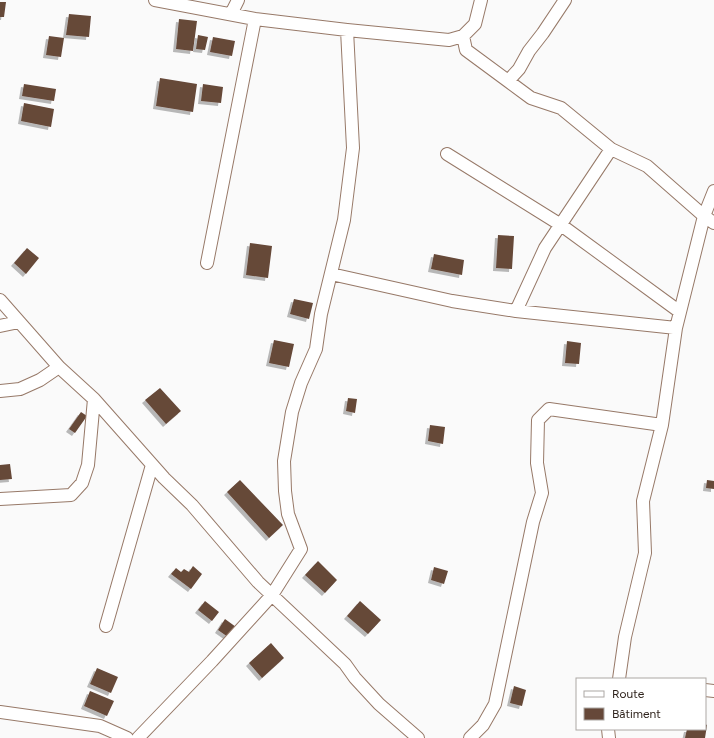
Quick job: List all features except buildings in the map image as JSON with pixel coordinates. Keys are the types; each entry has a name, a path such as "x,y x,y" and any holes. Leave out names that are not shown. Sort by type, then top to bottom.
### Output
{"street":[{"path":"155,0 255,19 449,40 463,36 475,24 481,0"},
{"path":"231,14 238,0"},
{"path":"508,81 519,69 529,51 565,0"},
{"path":"207,263 255,19"},
{"path":"138,738 212,661 272,595 301,550 288,514 285,491 284,461 292,412 301,382 316,349 321,314 344,220 353,148 347,30"},
{"path":"463,36 466,50 531,98 561,108 611,149 646,166 714,224"},
{"path":"516,311 545,248 562,225 611,149"},
{"path":"447,154 562,225 680,312"},
{"path":"624,678 625,637 645,554 643,501 662,425 676,328 704,216 714,191"},
{"path":"331,274 452,301 516,311 676,328"},
{"path":"0,300 60,367 94,399 164,478 192,505 258,582 345,664 355,678 379,704 418,738"},
{"path":"0,326 19,322"},
{"path":"0,391 20,389 40,380 60,367"},
{"path":"0,499 71,494 82,483 88,465 94,399"},
{"path":"470,738 484,725 495,704 533,522 542,493 537,463 538,420 549,409 662,425"},
{"path":"106,626 152,465"},
{"path":"0,712 100,726 126,738"}]}
